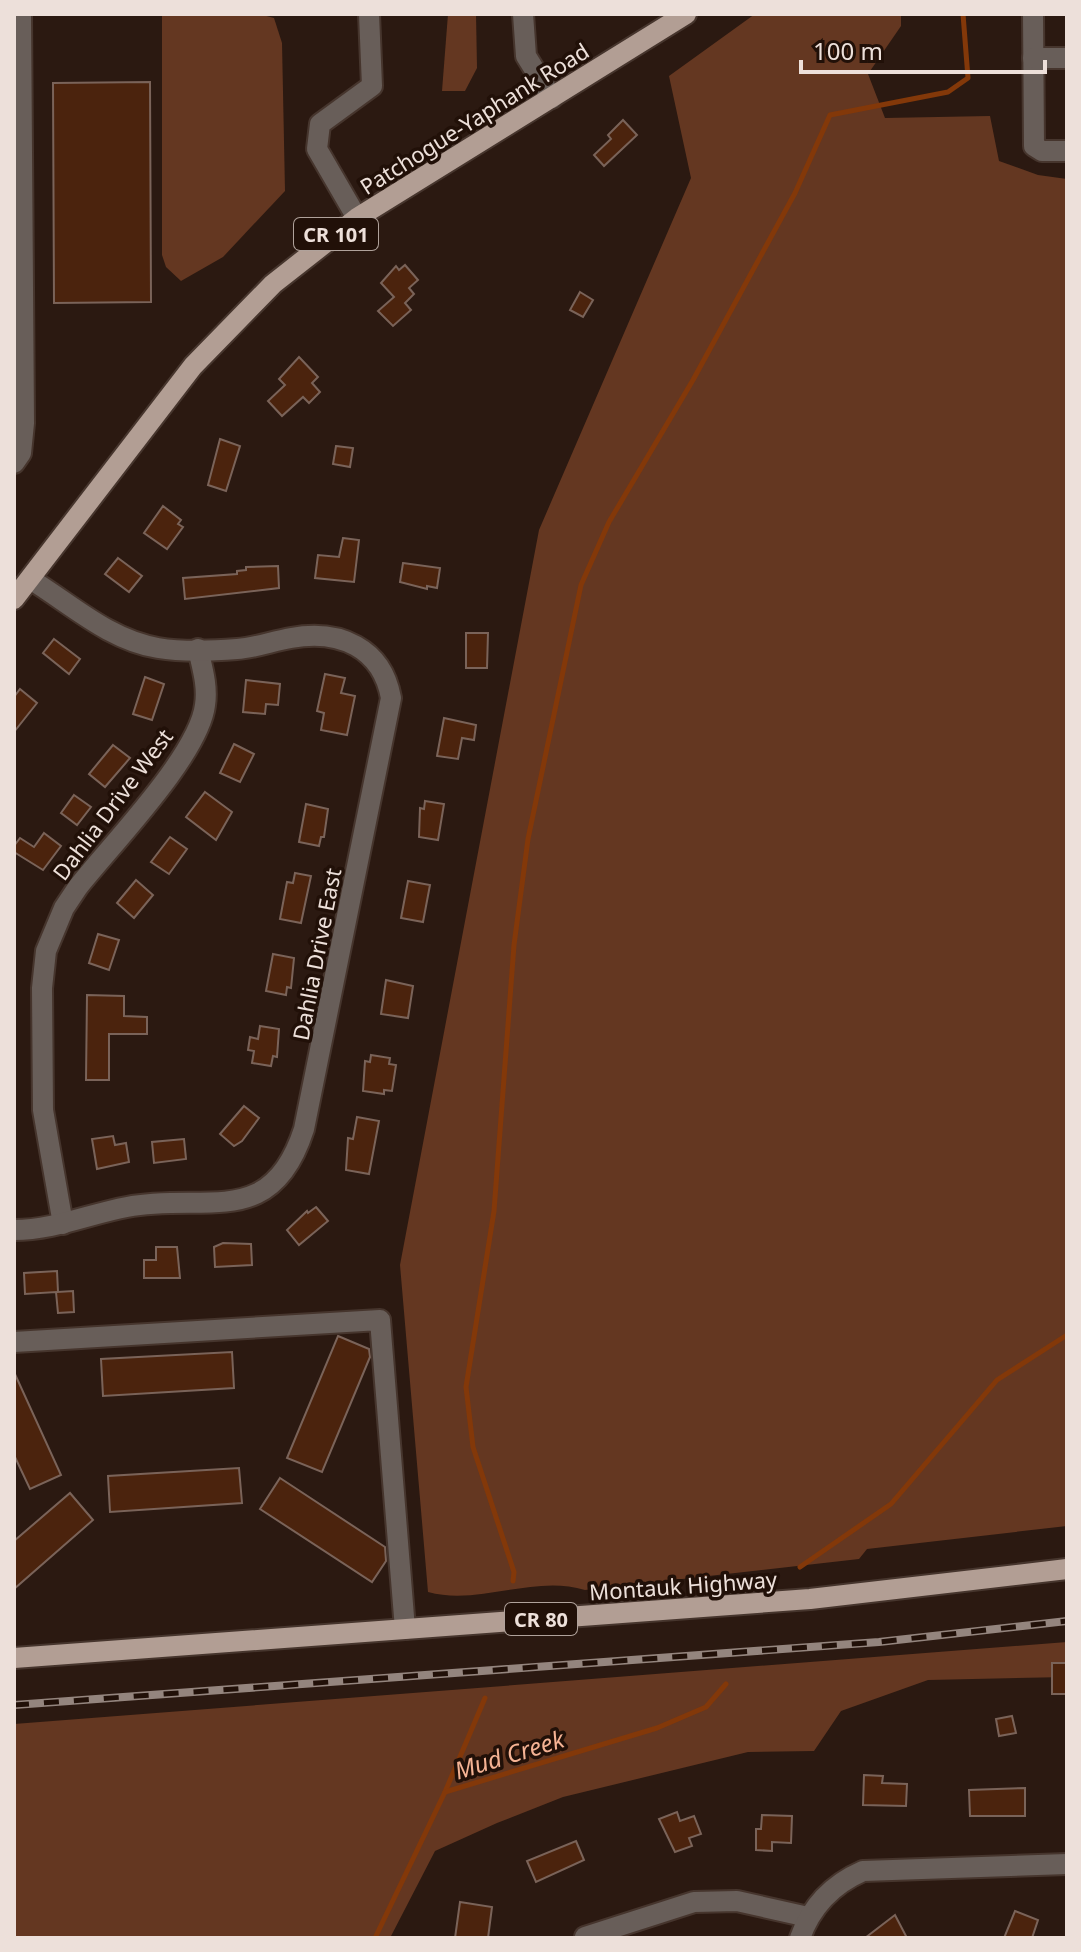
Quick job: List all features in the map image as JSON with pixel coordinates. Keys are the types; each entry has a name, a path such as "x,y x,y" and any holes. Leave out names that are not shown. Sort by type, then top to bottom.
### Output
{"main road":[{"name":"Patchogue-Yaphank Road","path":"14,599 22,581 155,413 212,345 273,284 357,218 552,98 664,21 686,14"},
{"name":"Montauk Highway","path":"14,1658 885,1592 1067,1569"}],"street":[{"path":"14,463 21,453 24,423 21,14"},
{"path":"357,218 317,149 320,124 372,86 369,14"},
{"path":"523,14 526,56 552,98"},
{"path":"1033,14 1034,146 1042,151 1067,151"},
{"path":"1033,58 1067,58"},
{"name":"Dahlia Drive East","path":"22,581 119,636 156,648 239,649 293,637 325,636 357,646 378,660 388,680 391,708 304,1129 286,1167 272,1186 233,1201 129,1206 63,1224"},
{"name":"Dahlia Drive West","path":"63,1224 43,1110 42,988 46,951 64,908 78,887 188,750 205,708 206,691 198,649"},
{"path":"14,1230 63,1224"},
{"path":"14,1342 380,1320 405,1629"},
{"path":"800,1938 808,1917 840,1881 863,1871 1067,1864"},
{"path":"585,1937 694,1902 737,1901 808,1917"}],"shaded area":[{"path":"162,14 259,14 274,18 282,43 285,191 223,257 181,281 166,267 162,255"},
{"path":"448,14 476,14 477,68 465,91 442,91"},
{"path":"755,14 901,14 901,26 868,74 885,118 990,116 999,161 1038,175 1067,179 1067,1526 867,1549 859,1559 585,1590 546,1586 467,1595 428,1592 400,1265 539,530 691,178 669,76"},
{"path":"1067,1642 1067,1677 928,1680 841,1711 814,1751 748,1752 563,1797 497,1823 435,1851 390,1938 14,1938 14,1724"}],"building":[{"path":"150,82 151,302 54,303 53,83"},
{"path":"623,120 637,135 604,166 594,155 611,139 608,135"},
{"path":"405,265 418,280 409,288 414,294 405,303 411,310 393,326 378,311 394,297 381,283 396,266 399,270"},
{"path":"580,292 593,300 583,317 570,310"},
{"path":"299,357 318,377 312,383 320,392 309,403 303,397 282,416 268,401 285,385 279,379"},
{"path":"220,439 240,446 226,491 208,485"},
{"path":"336,446 353,448 350,467 333,464"},
{"path":"163,506 181,520 178,524 183,527 167,549 144,533"},
{"path":"343,538 359,540 354,582 315,578 318,555 339,557"},
{"path":"118,558 142,576 129,592 105,574"},
{"path":"403,563 440,568 437,588 427,586 427,589 400,582"},
{"path":"278,566 279,588 185,599 183,578 237,574 246,567"},
{"path":"466,633 488,633 487,668 466,668"},
{"path":"54,639 80,659 69,674 43,653"},
{"path":"325,674 345,678 341,693 355,696 347,735 321,730 324,713 317,711"},
{"path":"145,677 164,684 152,720 133,714"},
{"path":"246,680 280,684 278,705 266,704 265,714 243,712"},
{"path":"20,689 37,703 14,732 14,697"},
{"path":"444,718 476,725 474,740 462,738 458,759 437,756"},
{"path":"234,744 254,754 240,782 220,773"},
{"path":"113,745 130,758 105,787 89,774"},
{"path":"205,792 232,812 216,840 186,817"},
{"path":"74,795 91,807 77,825 61,813"},
{"path":"425,801 444,804 438,840 419,837 420,808 424,809"},
{"path":"306,804 328,809 324,837 321,837 319,846 299,842"},
{"path":"44,833 61,846 43,870 14,852 14,846 20,838 34,847"},
{"path":"170,837 187,849 169,874 151,862"},
{"path":"295,873 311,876 301,923 280,919 287,882 293,883"},
{"path":"136,880 153,895 134,918 117,903"},
{"path":"408,881 430,885 423,922 401,918"},
{"path":"98,934 119,940 109,970 89,963"},
{"path":"273,954 294,958 291,988 287,987 286,995 266,991"},
{"path":"386,980 413,986 408,1018 381,1014"},
{"path":"87,995 124,996 124,1016 147,1017 147,1034 109,1034 109,1080 86,1080"},
{"path":"260,1026 279,1029 277,1057 273,1056 271,1066 252,1063 254,1051 248,1050 250,1037 258,1039"},
{"path":"371,1055 390,1058 389,1064 396,1065 392,1091 384,1090 384,1094 363,1091 365,1061 370,1062"},
{"path":"244,1106 259,1118 242,1141 234,1146 220,1134"},
{"path":"357,1117 379,1121 369,1174 346,1170 348,1138 353,1139"},
{"path":"113,1136 115,1145 126,1143 129,1162 97,1169 92,1139"},
{"path":"184,1139 186,1159 154,1163 152,1142"},
{"path":"316,1207 328,1221 299,1245 287,1230 307,1211"},
{"path":"223,1243 251,1244 252,1265 215,1267 214,1247"},
{"path":"156,1247 177,1247 180,1278 144,1278 144,1260 156,1260"},
{"path":"57,1271 58,1292 73,1291 74,1312 58,1313 56,1292 25,1294 24,1273"},
{"path":"338,1336 369,1349 370,1357 322,1472 287,1458"},
{"path":"232,1352 234,1388 103,1396 101,1359"},
{"path":"14,1372 61,1475 30,1489 14,1455"},
{"path":"239,1468 242,1503 110,1512 108,1476"},
{"path":"280,1478 385,1547 386,1561 372,1582 260,1509"},
{"path":"70,1493 93,1520 14,1589 14,1541"},
{"path":"1052,1663 1067,1663 1067,1694 1052,1694"},
{"path":"1012,1716 1016,1733 999,1736 996,1719"},
{"path":"864,1775 883,1776 882,1783 907,1784 906,1806 863,1805"},
{"path":"1025,1788 1025,1816 970,1816 969,1790"},
{"path":"677,1812 680,1821 694,1816 701,1834 689,1838 692,1846 675,1852 659,1819"},
{"path":"762,1815 792,1816 791,1843 772,1842 772,1851 756,1850 756,1829 761,1829"},
{"path":"576,1841 584,1860 536,1882 527,1861"},
{"path":"460,1902 492,1907 488,1938 455,1938"},
{"path":"1015,1911 1038,1920 1032,1938 1004,1938"},
{"path":"895,1915 907,1938 865,1938"}],"waterway":[{"path":"513,1581 514,1572 473,1447 466,1387 494,1211 514,945 528,839 581,585 609,522 693,380 795,193 830,115 948,92 968,78 963,14"},
{"name":"Mud Creek","path":"800,1567 891,1504 997,1380 1067,1335"},
{"name":"Mud Creek","path":"375,1938 445,1792 657,1728 706,1707 726,1684"},
{"path":"445,1792 485,1698"}],"railway":[{"path":"14,1705 879,1642 1067,1621"}]}
